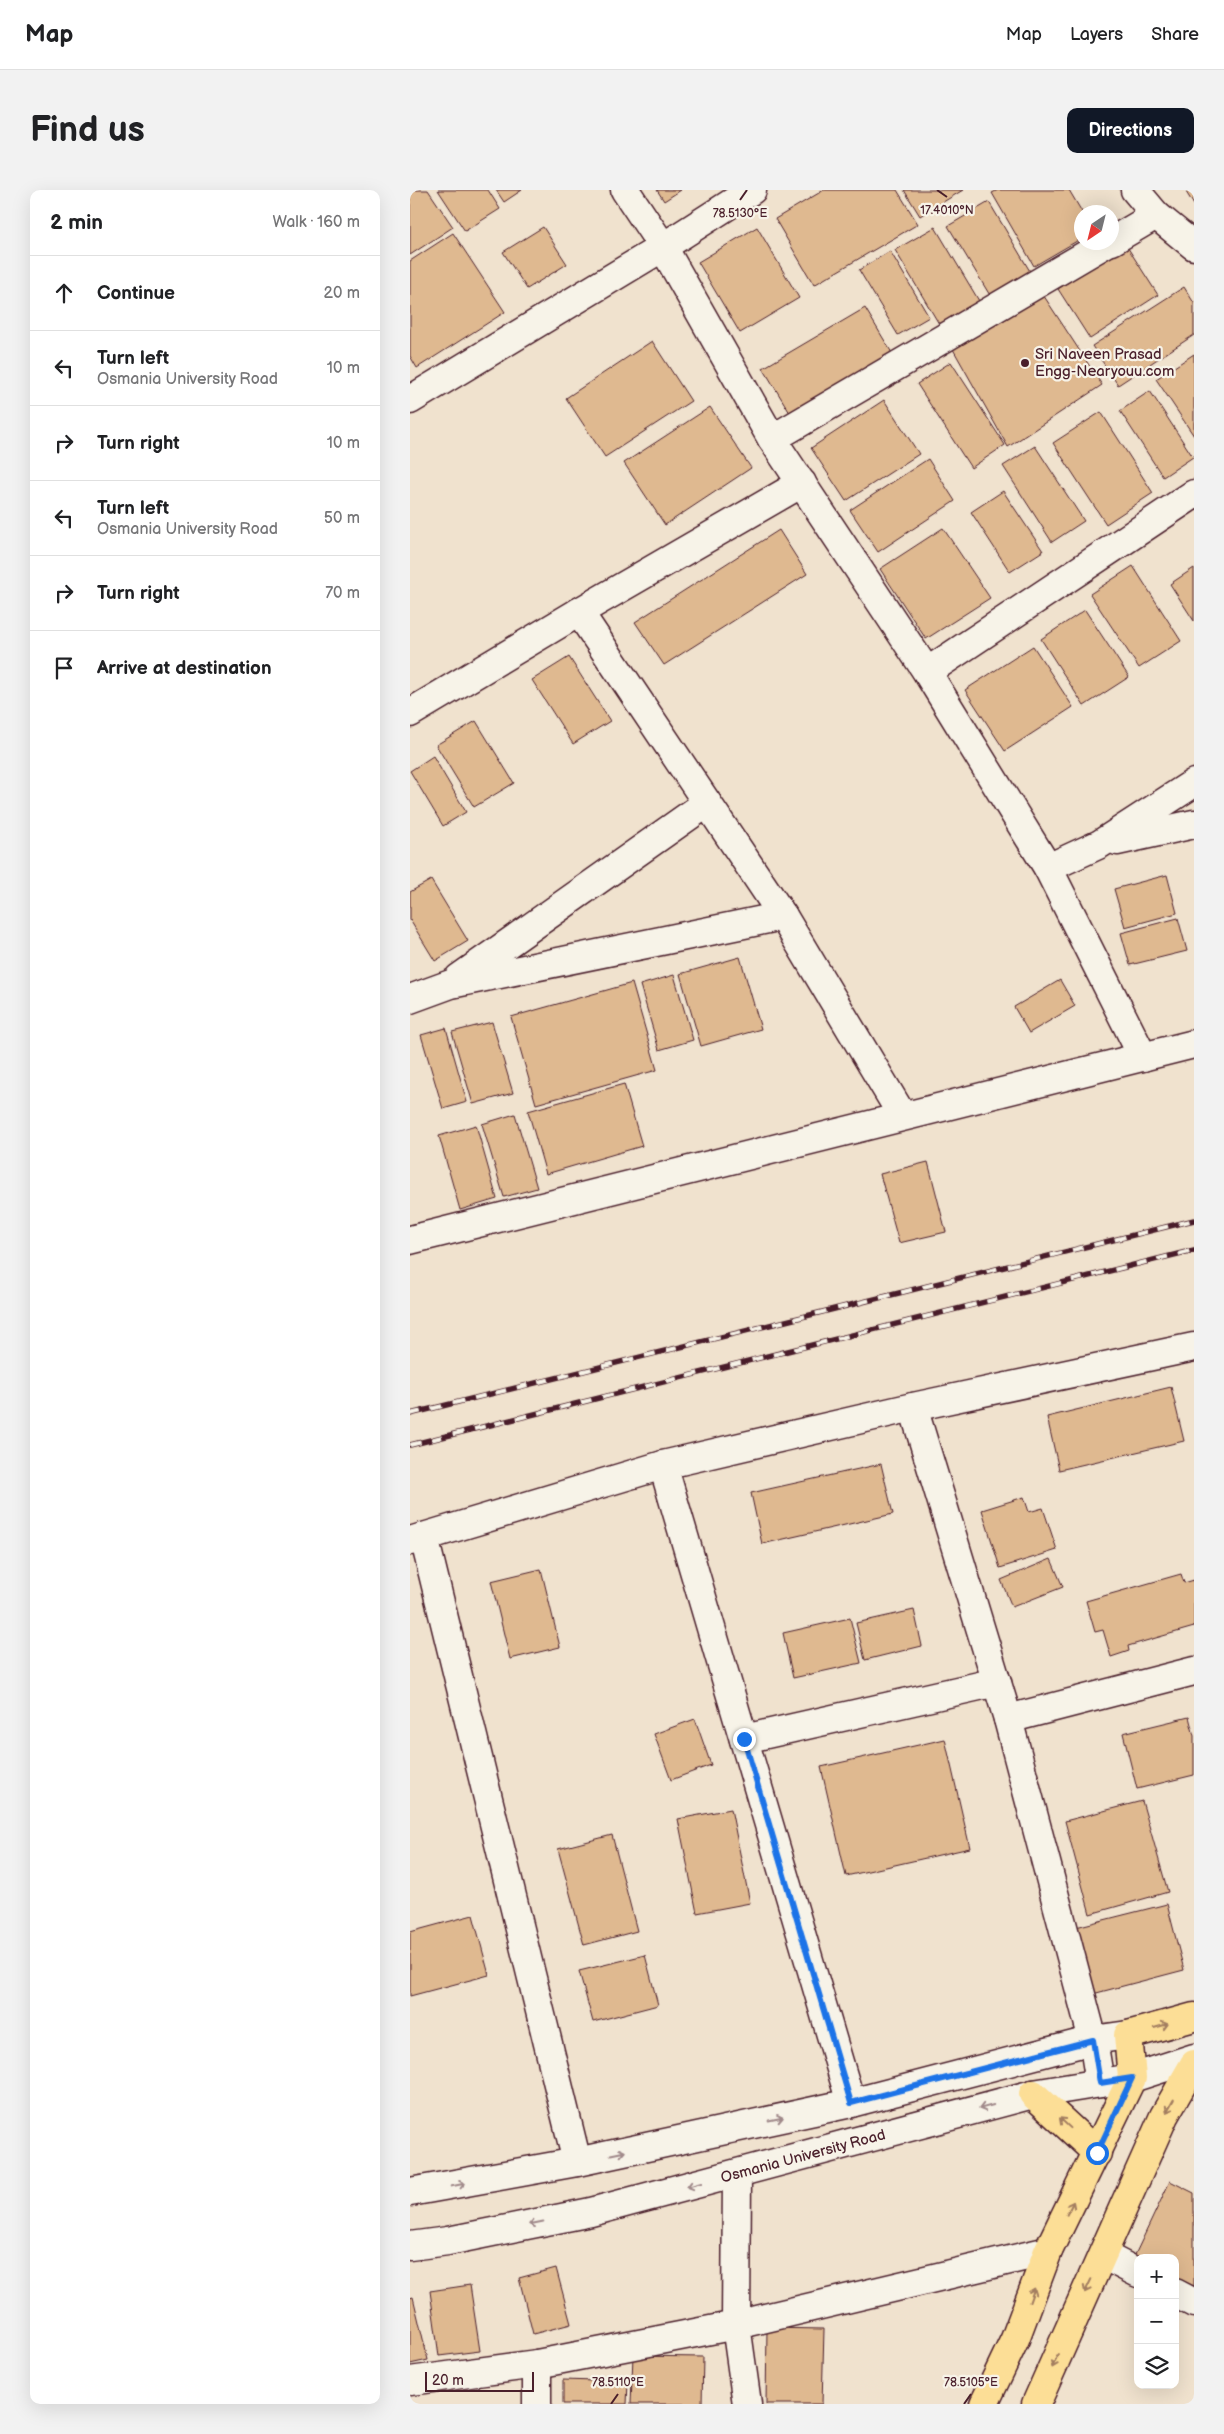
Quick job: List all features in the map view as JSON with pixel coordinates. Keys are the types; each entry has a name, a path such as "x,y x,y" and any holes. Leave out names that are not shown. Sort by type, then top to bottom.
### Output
{"main road":[{"path":"984,2404 1015,2339 1048,2251 1132,2078 1128,2035 1192,2025"},
{"path":"1036,2404 1164,2116 1194,2064"},
{"path":"1033,2094 1097,2153"}],"street":[{"path":"625,190 663,247 772,439 927,672 1048,868 1143,1056"},
{"path":"411,397 663,247 752,190"},
{"path":"1135,190 1156,215 1194,246"},
{"path":"1119,237 1156,215"},
{"path":"772,439 1094,250"},
{"path":"410,713 802,482"},
{"path":"927,672 1194,494"},
{"path":"579,612 783,916 902,1115"},
{"path":"1048,868 1100,844 1194,783"},
{"path":"451,984 707,803"},
{"path":"1100,844 1194,824"},
{"path":"410,999 451,984 783,916"},
{"path":"410,1240 902,1115 1194,1044"},
{"path":"577,2162 417,1539 663,1465 913,1407 1194,1347"},
{"path":"913,1407 1008,1719 1093,2040 1100,2083"},
{"path":"663,1465 851,2103"},
{"path":"1008,1719 1194,1671"},
{"path":"744,1739 997,1682"},
{"path":"410,2192 433,2190 577,2162 851,2103 1093,2040 1128,2035"},
{"name":"Osmania University Road","path":"410,2246 448,2241 591,2212 1033,2094 1132,2078 1194,2058"},
{"path":"737,2174 736,2325 747,2404"},
{"path":"410,2381 537,2364 736,2325 1048,2251"},
{"path":"1103,2255 1134,2271"},
{"path":"1179,2295 1194,2303"},
{"path":"537,2364 537,2404"}],"building":[{"path":"410,190 428,190 453,227 410,255"},
{"path":"438,190 488,190 500,209 465,231"},
{"path":"496,190 522,190 504,202"},
{"path":"657,190 681,190 664,201"},
{"path":"824,190 897,190 918,224 814,285 775,219"},
{"path":"904,190 963,190 920,216"},
{"path":"998,190 1069,190 1078,205 1074,205 1074,243 1034,266 992,193"},
{"path":"1194,190 1194,205 1186,192"},
{"path":"989,202 1034,278 994,302 948,226"},
{"path":"543,227 567,264 527,289 503,252"},
{"path":"757,227 799,298 740,333 698,262"},
{"path":"935,227 985,311 945,334 895,250"},
{"path":"453,233 505,312 417,368 410,356 410,261"},
{"path":"1126,245 1158,295 1090,339 1058,289"},
{"path":"890,251 929,317 898,335 859,270"},
{"name":"Sri Naveen Prasad Engg-Nearyouu.com","path":"1038,287 1102,385 1008,447 949,342"},
{"path":"1184,287 1194,303 1194,335 1118,385 1092,346"},
{"path":"865,308 895,358 793,418 763,368"},
{"path":"652,341 691,401 605,457 566,398"},
{"path":"1194,354 1194,436 1156,379"},
{"path":"951,362 1005,445 971,468 917,384"},
{"path":"1150,391 1193,457 1163,477 1120,411"},
{"path":"884,400 919,454 846,501 811,448"},
{"path":"710,407 751,468 665,525 624,463"},
{"path":"1101,412 1153,493 1106,524 1053,443"},
{"path":"1035,446 1084,521 1052,542 1003,466"},
{"path":"928,459 955,501 878,552 850,510"},
{"path":"1003,491 1043,551 1010,572 971,512"},
{"path":"943,528 990,598 926,639 880,569"},
{"path":"779,530 807,574 664,665 635,622"},
{"path":"1133,566 1181,641 1139,668 1090,594"},
{"path":"1194,568 1194,621 1170,584"},
{"path":"1085,610 1129,677 1084,706 1041,639"},
{"path":"1033,646 1073,707 1005,751 965,690"},
{"path":"569,657 610,721 573,744 532,680"},
{"path":"476,721 514,783 474,807 436,745"},
{"path":"433,756 466,812 443,826 410,771"},
{"path":"1167,875 1177,913 1125,927 1114,889"},
{"path":"431,880 468,941 435,961 410,920 410,892"},
{"path":"1178,918 1187,951 1130,965 1121,933"},
{"path":"740,957 761,1029 701,1046 680,974"},
{"path":"674,975 693,1040 659,1050 640,985"},
{"path":"1060,980 1075,1006 1029,1033 1014,1007"},
{"path":"632,983 657,1070 536,1104 511,1017"},
{"path":"492,1022 513,1093 473,1104 452,1032"},
{"path":"446,1028 467,1102 443,1109 421,1035"},
{"path":"624,1084 642,1146 546,1174 528,1111"},
{"path":"515,1114 537,1188 504,1197 482,1124"},
{"path":"476,1125 497,1199 460,1210 439,1136"},
{"path":"928,1162 946,1232 899,1243 880,1174"},
{"path":"1171,1387 1184,1441 1059,1470 1047,1417"},
{"path":"881,1464 893,1514 762,1544 751,1493"},
{"path":"1024,1497 1029,1512 1043,1508 1057,1550 1000,1568 982,1510"},
{"path":"1051,1559 1063,1587 1012,1607 1001,1580"},
{"path":"541,1569 560,1647 510,1659 491,1581"},
{"path":"1181,1574 1184,1583 1194,1580 1194,1627 1128,1646 1129,1651 1111,1657 1103,1630 1095,1632 1086,1601"},
{"path":"914,1610 922,1646 865,1660 856,1623"},
{"path":"850,1618 861,1663 793,1678 783,1633"},
{"path":"1189,1717 1194,1736 1194,1775 1137,1789 1123,1733"},
{"path":"695,1719 711,1765 671,1780 654,1734"},
{"path":"945,1739 970,1848 846,1876 821,1767"},
{"path":"1142,1801 1168,1892 1090,1914 1065,1821"},
{"path":"731,1809 750,1903 697,1913 678,1819"},
{"path":"612,1835 637,1931 584,1945 558,1849"},
{"path":"1167,1904 1184,1970 1085,1996 1068,1929"},
{"path":"473,1915 489,1975 410,1996 410,1932"},
{"path":"645,1955 658,2005 593,2022 579,1971"},
{"path":"1170,2181 1194,2193 1194,2286 1179,2279 1179,2254 1135,2254"},
{"path":"556,2268 571,2324 533,2334 519,2278"},
{"path":"470,2285 480,2351 439,2356 430,2291"},
{"path":"413,2297 428,2360 410,2364 410,2298"},
{"path":"767,2328 824,2329 822,2404 766,2404"},
{"path":"633,2356 703,2357 702,2404 631,2404"},
{"path":"563,2380 628,2382 627,2404 563,2404"}],"railway":[{"path":"410,1414 1194,1220"},
{"path":"410,1445 1194,1250"}],"place":[{"name":"Sri Naveen Prasad Engg-Nearyouu.com","path":"1025,363"}],"route":[{"path":"744,1739 851,2103 1093,2040 1100,2083 1132,2078 1097,2153"}]}
